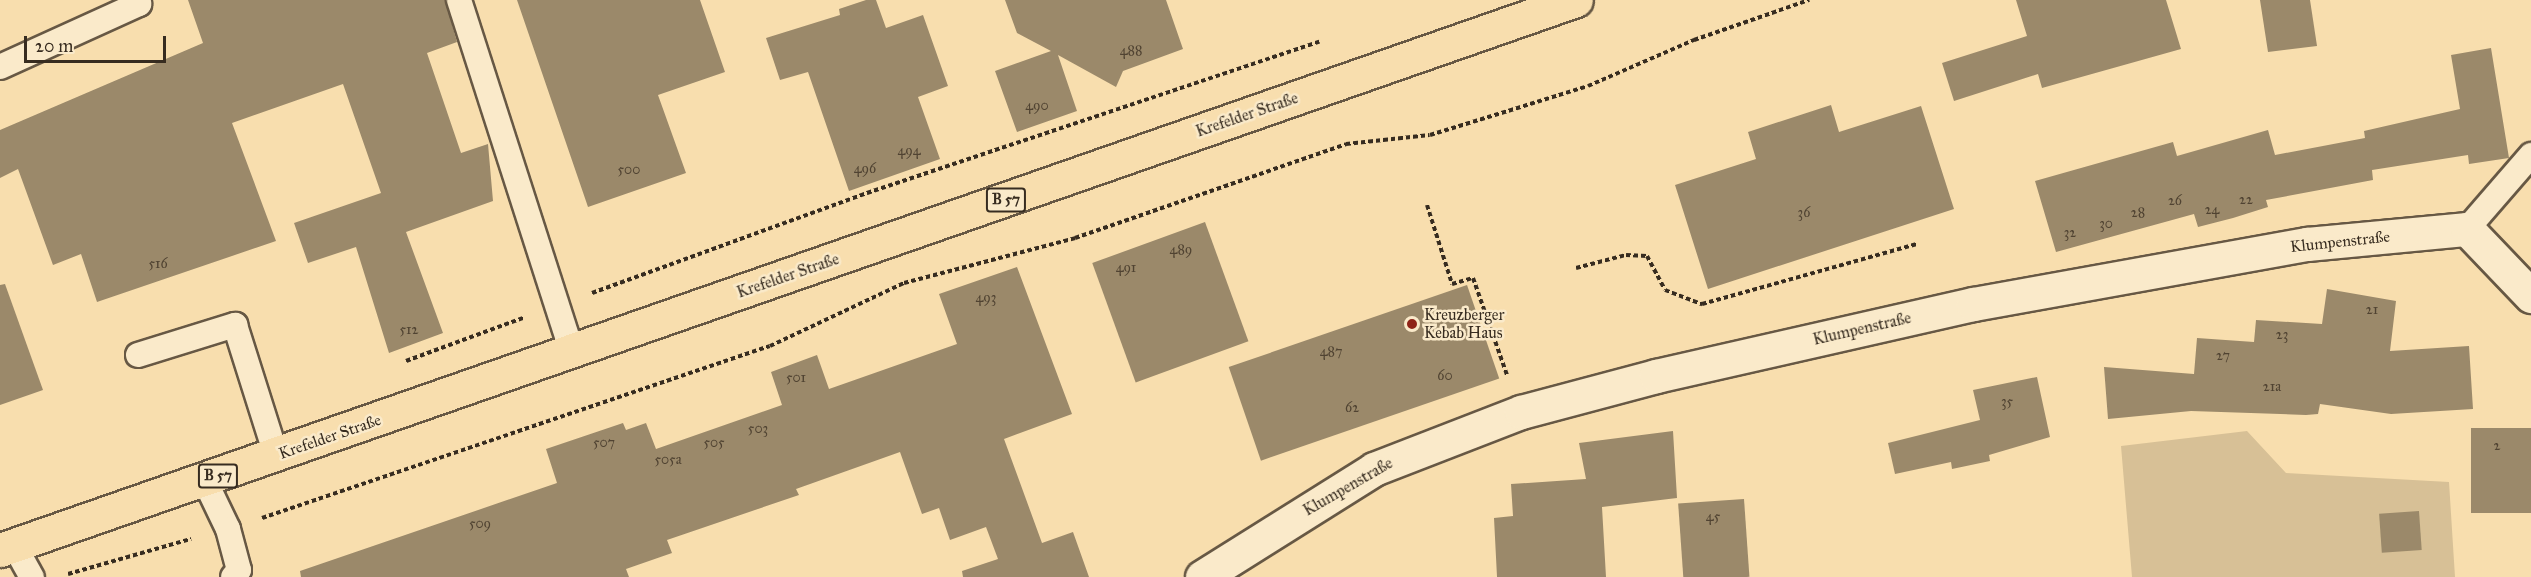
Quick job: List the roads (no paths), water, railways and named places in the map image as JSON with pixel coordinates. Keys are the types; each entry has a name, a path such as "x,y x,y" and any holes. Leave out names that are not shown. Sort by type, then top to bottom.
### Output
{"main road":[{"name":"Krefelder Straße","path":"7,548 205,481 1576,0"}],"street":[{"path":"2466,229 2531,296"},
{"name":"Klumpenstraße","path":"1202,577 1374,469 1521,412 1656,376 1973,304 2307,244 2466,229"}],"lane":[{"path":"0,67 139,4 137,0"},
{"path":"459,0 572,352"},
{"path":"2466,229 2531,155"},
{"path":"138,355 235,325 276,455"},
{"path":"205,481 228,529 239,570 234,577"},
{"path":"7,548 32,577"}],"place":[{"name":"Kreuzberger Kebab Haus","path":"1412,324"}]}
